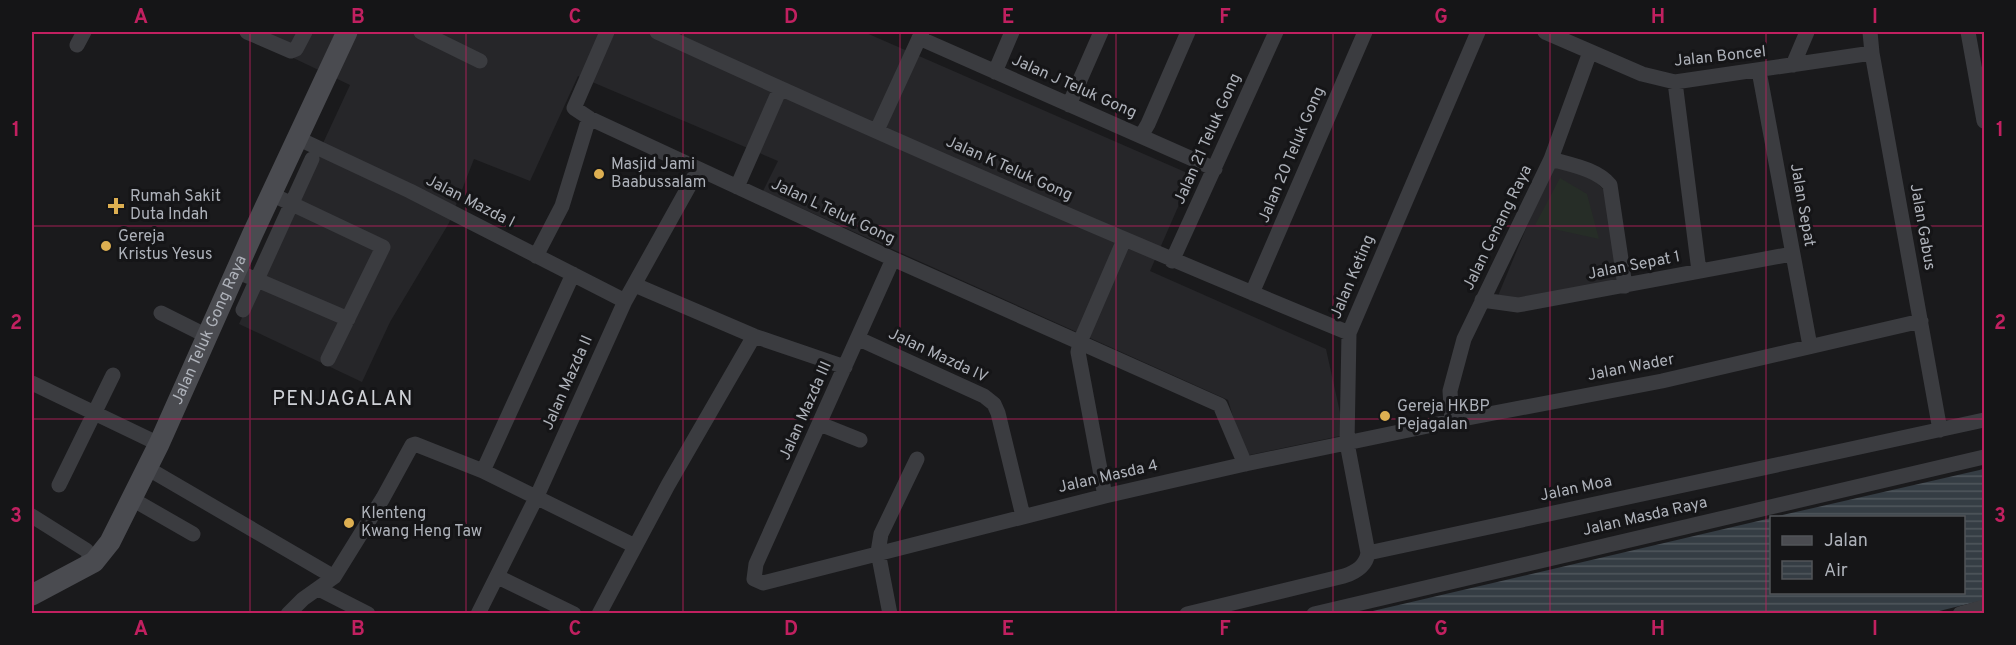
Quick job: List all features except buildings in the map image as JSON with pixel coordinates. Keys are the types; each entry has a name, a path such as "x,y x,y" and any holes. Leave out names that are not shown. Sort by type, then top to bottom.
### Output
{"main road":[{"name":"Jalan Teluk Gong Raya","path":"32,595 94,562 110,542 159,444 271,194 347,32"}],"street":[{"path":"247,32 291,51 296,49 305,32"},
{"path":"421,32 480,61"},
{"name":"Jalan L Teluk Gong","path":"607,32 574,108 589,118 698,170 893,260 1220,405 1245,464"},
{"name":"Jalan K Teluk Gong","path":"657,32 780,89 1172,261 1349,333"},
{"path":"995,72 1012,32"},
{"path":"1069,105 1101,32"},
{"path":"1141,136 1188,32"},
{"name":"Jalan 21 Teluk Gong","path":"1172,261 1276,32"},
{"name":"Jalan 20 Teluk Gong","path":"1252,293 1365,32"},
{"name":"Jalan Boncel","path":"1545,32 1642,74 1675,82 1872,53"},
{"path":"1793,65 1807,32"},
{"name":"Jalan Gabus","path":"1870,32 1940,430"},
{"path":"1968,32 1984,121"},
{"name":"Jalan Keting","path":"1368,553 1347,443 1349,333 1474,33"},
{"path":"877,130 921,35"},
{"name":"Jalan J Teluk Gong","path":"921,35 995,72 1215,169"},
{"name":"Jalan Cenang Raya","path":"1452,421 1450,391 1464,339 1551,159 1590,52"},
{"name":"Jalan Sepat","path":"1759,71 1810,346"},
{"path":"1675,82 1700,272"},
{"path":"736,187 780,89"},
{"path":"536,256 562,206 589,118"},
{"name":"Jalan Mazda I","path":"297,138 410,191 625,301"},
{"path":"243,309 312,159"},
{"path":"1551,159 1595,173 1604,177 1610,185 1625,286"},
{"name":"Jalan Mazda II","path":"478,614 537,496 625,301 698,170"},
{"path":"271,194 382,247 328,359"},
{"path":"1105,496 1078,352 1080,342 1124,240"},
{"name":"Jalan Sepat 1","path":"1482,300 1518,304 1792,254"},
{"name":"Jalan Mazda III","path":"754,579 756,564 893,260"},
{"path":"236,271 348,319"},
{"path":"483,471 573,274"},
{"path":"635,285 754,336 845,367"},
{"path":"161,313 207,336"},
{"name":"Jalan Wader","path":"1347,443 1662,381 1921,321"},
{"path":"599,614 754,336"},
{"name":"Jalan Mazda IV","path":"859,339 984,396 994,404 1023,516"},
{"path":"59,485 113,375"},
{"path":"32,383 159,444"},
{"name":"Jalan Moa","path":"1368,553 1788,462 1920,436 1984,420"},
{"path":"820,424 860,440"},
{"name":"Jalan Masda 4","path":"754,579 763,583 1105,496 1347,443"},
{"path":"288,614 303,599 334,577 383,498 412,445 422,445 483,471 635,546"},
{"name":"Jalan Masda Raya","path":"1314,614 1984,457"},
{"path":"890,614 878,552 881,534 917,459"},
{"path":"147,468 334,577"},
{"path":"132,500 193,534"},
{"path":"32,516 86,550 94,562"},
{"path":"1187,614 1355,572 1367,559 1368,553"},
{"path":"498,577 574,614"},
{"path":"319,589 368,614"},
{"path":"1960,614 1984,607"}],"shaded area":[{"path":"239,32 864,32 1192,175 1150,271 1326,349 1345,435 1245,456 1228,400 763,191 778,161 578,76 530,181 474,159 449,223 390,322 362,382 239,324 350,85"},
{"path":"1552,166 1591,177 1606,192 1621,287 1495,303"},
{"path":"1560,178 1587,194 1599,239 1535,225"}],"water":[{"path":"1984,469 1984,600 1927,614 1360,614 1770,518 1770,594 1965,594 1965,516 1778,516"}],"place":[{"name":"Masjid Jami Baabussalam","path":"599,174"},
{"name":"Rumah Sakit Duta Indah","path":"116,206"},
{"name":"Gereja Kristus Yesus","path":"106,246"},
{"name":"Gereja HKBP Pejagalan","path":"1385,416"},
{"name":"Klenteng Kwang Heng Taw","path":"349,523"}],"district":[{"name":"PENJAGALAN","path":"343,400"}]}
